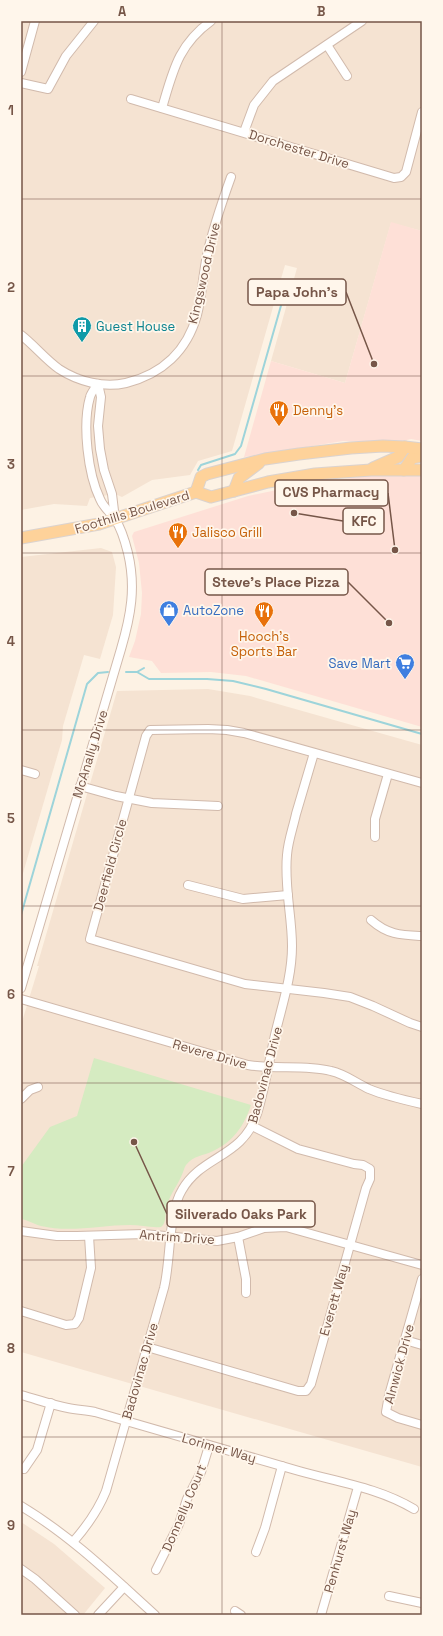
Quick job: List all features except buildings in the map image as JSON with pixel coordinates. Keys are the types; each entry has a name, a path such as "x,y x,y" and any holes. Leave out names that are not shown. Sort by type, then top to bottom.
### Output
{"main road":[{"name":"Foothills Boulevard","path":"196,492 200,479 207,474 265,459 351,448 406,447 422,449"},
{"path":"371,470 398,457 406,447"},
{"path":"404,470 412,458 422,456"},
{"path":"234,491 239,478 265,459"},
{"name":"Foothills Boulevard","path":"21,538 72,530 115,519 196,492 211,497 268,482 298,476 371,470 422,470"}],"street":[{"path":"21,72 35,21"},
{"path":"21,83 48,89 66,56 94,21"},
{"path":"162,108 180,53 193,36 211,21"},
{"path":"244,132 254,105 266,87 362,21"},
{"path":"327,45 347,76"},
{"name":"Dorchester Drive","path":"131,99 394,178 401,177 406,172 422,112"},
{"name":"Kingswood Drive","path":"21,334 60,369 76,378 98,384 117,385 137,380 156,372 170,361 189,335 197,315 204,269 212,232 231,176"},
{"name":"McAnally Drive","path":"98,384 101,396 98,426 100,449 104,470 112,494 115,519"},
{"name":"McAnally Drive","path":"21,988 126,631 132,603 133,582 124,539 115,519 100,500 91,474 88,453 87,425 90,396 98,384"},
{"name":"Deerfield Circle","path":"422,783 244,733 226,730 150,730 146,736 90,939 245,984 350,997 422,1027"},
{"name":"Badovinac Drive","path":"73,1542 90,1523 102,1503 106,1491 167,1274 174,1213 177,1200 188,1181 204,1166 231,1150 246,1135 252,1126 269,1068 292,962 286,872 289,840 314,753"},
{"path":"21,770 36,774"},
{"path":"375,838 375,819 388,774"},
{"path":"80,786 152,804 218,806"},
{"path":"188,886 244,899 288,896"},
{"path":"371,920 381,928 392,933 422,936"},
{"name":"Revere Drive","path":"21,998 248,1065 269,1068 305,1067 332,1071 346,1076 368,1088 422,1104"},
{"path":"21,1099 30,1090 38,1087"},
{"name":"Everett Way","path":"147,1347 298,1391 306,1391 311,1384 366,1188 370,1179 370,1170 363,1165 354,1164 298,1148 252,1126"},
{"name":"Antrim Drive","path":"21,1231 57,1236 130,1234 217,1241 238,1237 264,1228 286,1227 422,1265"},
{"path":"21,1311 66,1325 75,1324 79,1318 91,1268 89,1236"},
{"path":"238,1237 246,1279 246,1293"},
{"name":"Alnwick Drive","path":"422,1279 389,1395 386,1412 398,1418 422,1425"},
{"path":"405,1340 422,1345"},
{"name":"Lorimer Way","path":"21,1395 164,1431 209,1446 358,1487 398,1500 414,1509"},
{"path":"24,1469 37,1450 51,1403"},
{"name":"Donnelly Court","path":"156,1570 179,1524 187,1498 200,1472 209,1446"},
{"path":"256,1552 265,1528 282,1466"},
{"name":"Penhurst Way","path":"321,1615 358,1487"},
{"path":"21,1506 53,1526 73,1542 155,1615"},
{"path":"21,1569 75,1615"},
{"path":"98,1615 124,1587"},
{"path":"389,1596 422,1603"}],"shaded area":[{"path":"21,21 422,21 422,231 391,223 345,383 271,361 297,268 285,265 232,451 198,461 190,475 152,480 122,497 115,494 90,498 87,506 54,504 21,510"},
{"path":"391,222 422,231 422,441 411,439 395,443 343,441 244,457 271,361 345,383"},
{"path":"382,474 422,476 422,727 246,676 211,672 161,673 152,661 129,657 135,641 141,614 142,593 139,563 132,536 134,532 248,496 306,484"},
{"path":"101,548 112,552 116,567 113,615 100,659 84,655 63,726 62,740 21,880 21,557"},
{"path":"208,689 250,696 422,745 422,1467 21,1352 21,1025 39,966 37,966 117,691"},
{"path":"21,1522 54,1544 105,1588 83,1615 21,1615"}],"green space":[{"path":"94,1058 251,1105 245,1120 232,1138 209,1153 195,1157 186,1165 168,1201 165,1222 161,1227 119,1225 63,1229 41,1226 21,1219 21,1167 50,1127 77,1116"}],"waterway":[{"path":"198,470 201,465 235,454 241,446 286,288 277,281"},
{"path":"126,672 137,672 144,668"},
{"path":"21,915 87,684 98,673 108,672"},
{"path":"137,672 149,679 207,679 233,681 266,689 422,734"}],"place":[{"name":"Guest House","path":"82,343"},
{"name":"Papa John's","path":"374,364"},
{"name":"Denny's","path":"279,427"},
{"name":"KFC","path":"294,513"},
{"name":"Jalisco Grill","path":"178,549"},
{"name":"CVS Pharmacy","path":"395,550"},
{"name":"Steve's Place Pizza","path":"389,623"},
{"name":"AutoZone","path":"169,627"},
{"name":"Hooch's Sports Bar","path":"264,628"},
{"name":"Save Mart","path":"405,680"},
{"name":"Silverado Oaks Park","path":"134,1142"}]}
